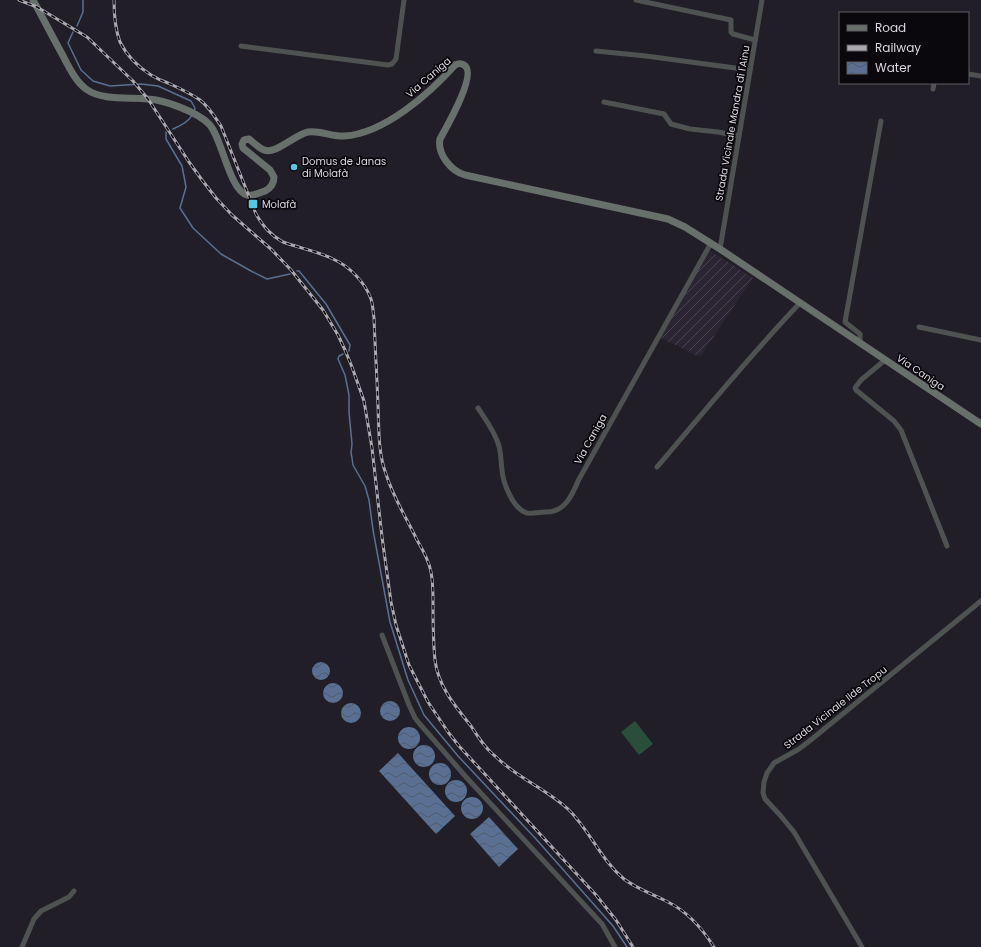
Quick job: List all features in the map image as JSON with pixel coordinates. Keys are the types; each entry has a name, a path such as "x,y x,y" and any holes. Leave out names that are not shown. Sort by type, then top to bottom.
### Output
{"street":[{"name":"Via Caniga","path":"33,0 80,84 86,89 100,96 162,101 190,112 208,122 212,127 233,179 240,190 248,195 257,194 270,187 274,177 270,170 243,148 242,144 244,140 249,140 264,150 269,151 276,149 306,132 343,137 376,128 393,118 437,84 455,65 460,63 467,67 468,77 460,101 440,139 439,146 441,153 452,168 466,175 668,219 685,227 981,424"},
{"path":"241,46 392,64 396,59 404,0"},
{"path":"636,0 731,20 731,32 733,34 755,40"},
{"name":"Strada Vicinale Mandra di l'Ainu","path":"720,249 762,0"},
{"path":"596,50 750,70"},
{"path":"969,74 981,76"},
{"path":"933,89 934,84"},
{"path":"604,102 664,114 671,124 690,129 739,136"},
{"path":"860,343 860,334 845,322 881,121"},
{"name":"Via Caniga","path":"478,408 492,430 498,445 502,471 510,496 516,505 521,510 528,513 547,512 563,507 573,494 578,480 711,243"},
{"path":"657,467 768,337 800,303"},
{"path":"919,327 981,340"},
{"path":"884,360 861,380 855,388 894,421 902,430 947,546"},
{"name":"Strada Vicinale Ilde Tropu","path":"862,947 794,832 765,799 763,793 767,773 774,763 799,749 812,739 981,601"},
{"path":"382,635 408,705 415,718 466,777 602,924 615,947"},
{"path":"22,947 34,919 41,911 69,897 74,891"}],"shaded area":[{"path":"707,249 753,278 700,357 661,338"}],"green space":[{"path":"635,721 653,744 639,755 621,732"}],"water":[{"path":"321,662 327,665 330,671 327,677 321,680 315,677 312,671 315,665"},
{"path":"329,683 337,683 343,689 343,697 337,703 329,703 323,697 323,689"},
{"path":"386,701 394,701 400,707 400,715 394,721 386,721 380,715 380,707"},
{"path":"347,703 355,703 361,709 361,717 355,723 347,723 341,717 341,709"},
{"path":"409,727 413,728 419,734 419,742 413,748 409,749 405,748 399,742 398,738 399,734 405,728"},
{"path":"424,745 432,748 435,756 432,764 424,767 416,764 413,756 416,748"},
{"path":"398,753 455,816 436,834 379,771"},
{"path":"440,763 448,766 451,774 448,782 440,785 432,782 429,774 432,766"},
{"path":"456,780 464,783 467,791 464,799 456,802 448,799 445,791 448,783"},
{"path":"472,797 480,800 483,808 480,816 472,819 464,816 461,808 464,800"},
{"path":"489,817 518,849 499,867 470,834"}],"waterway":[{"path":"77,26 83,12 83,0"},
{"path":"73,32 68,43 81,70 93,81 110,86 141,84 158,86 191,101 195,108 194,112"},
{"path":"173,129 187,122 192,115"},
{"path":"166,132 166,139 182,166 186,187 180,208 193,228 221,254 267,279 290,274"},
{"path":"297,271 299,271 326,304 350,345 349,351"},
{"path":"343,354 339,356 338,359 345,375 349,395 352,444 351,453 353,465 365,486 369,500 390,622 408,680 424,715 458,756 536,839 613,926 627,947"}],"railway":[{"path":"19,0 37,7 87,37 133,81 148,99 189,162 216,198 232,215 272,250 291,270 323,310 345,350 364,401 372,448 391,602 396,625 409,665 428,702 459,746 596,895 616,920 633,947"},
{"path":"114,0 115,21 118,37 129,56 137,65 151,75 200,100 209,109 221,126 256,214 267,230 283,242 327,256 345,266 361,281 372,301 380,449 383,466 392,491 424,552 430,568 433,587 433,631 435,660 443,687 448,695 488,749 513,771 551,796 569,810 609,863 624,879 634,886 668,902 682,911 705,933 714,947"}],"place":[{"name":"Domus de Janas di Molafà","path":"294,167"},
{"name":"Molafà","path":"253,204"}]}
